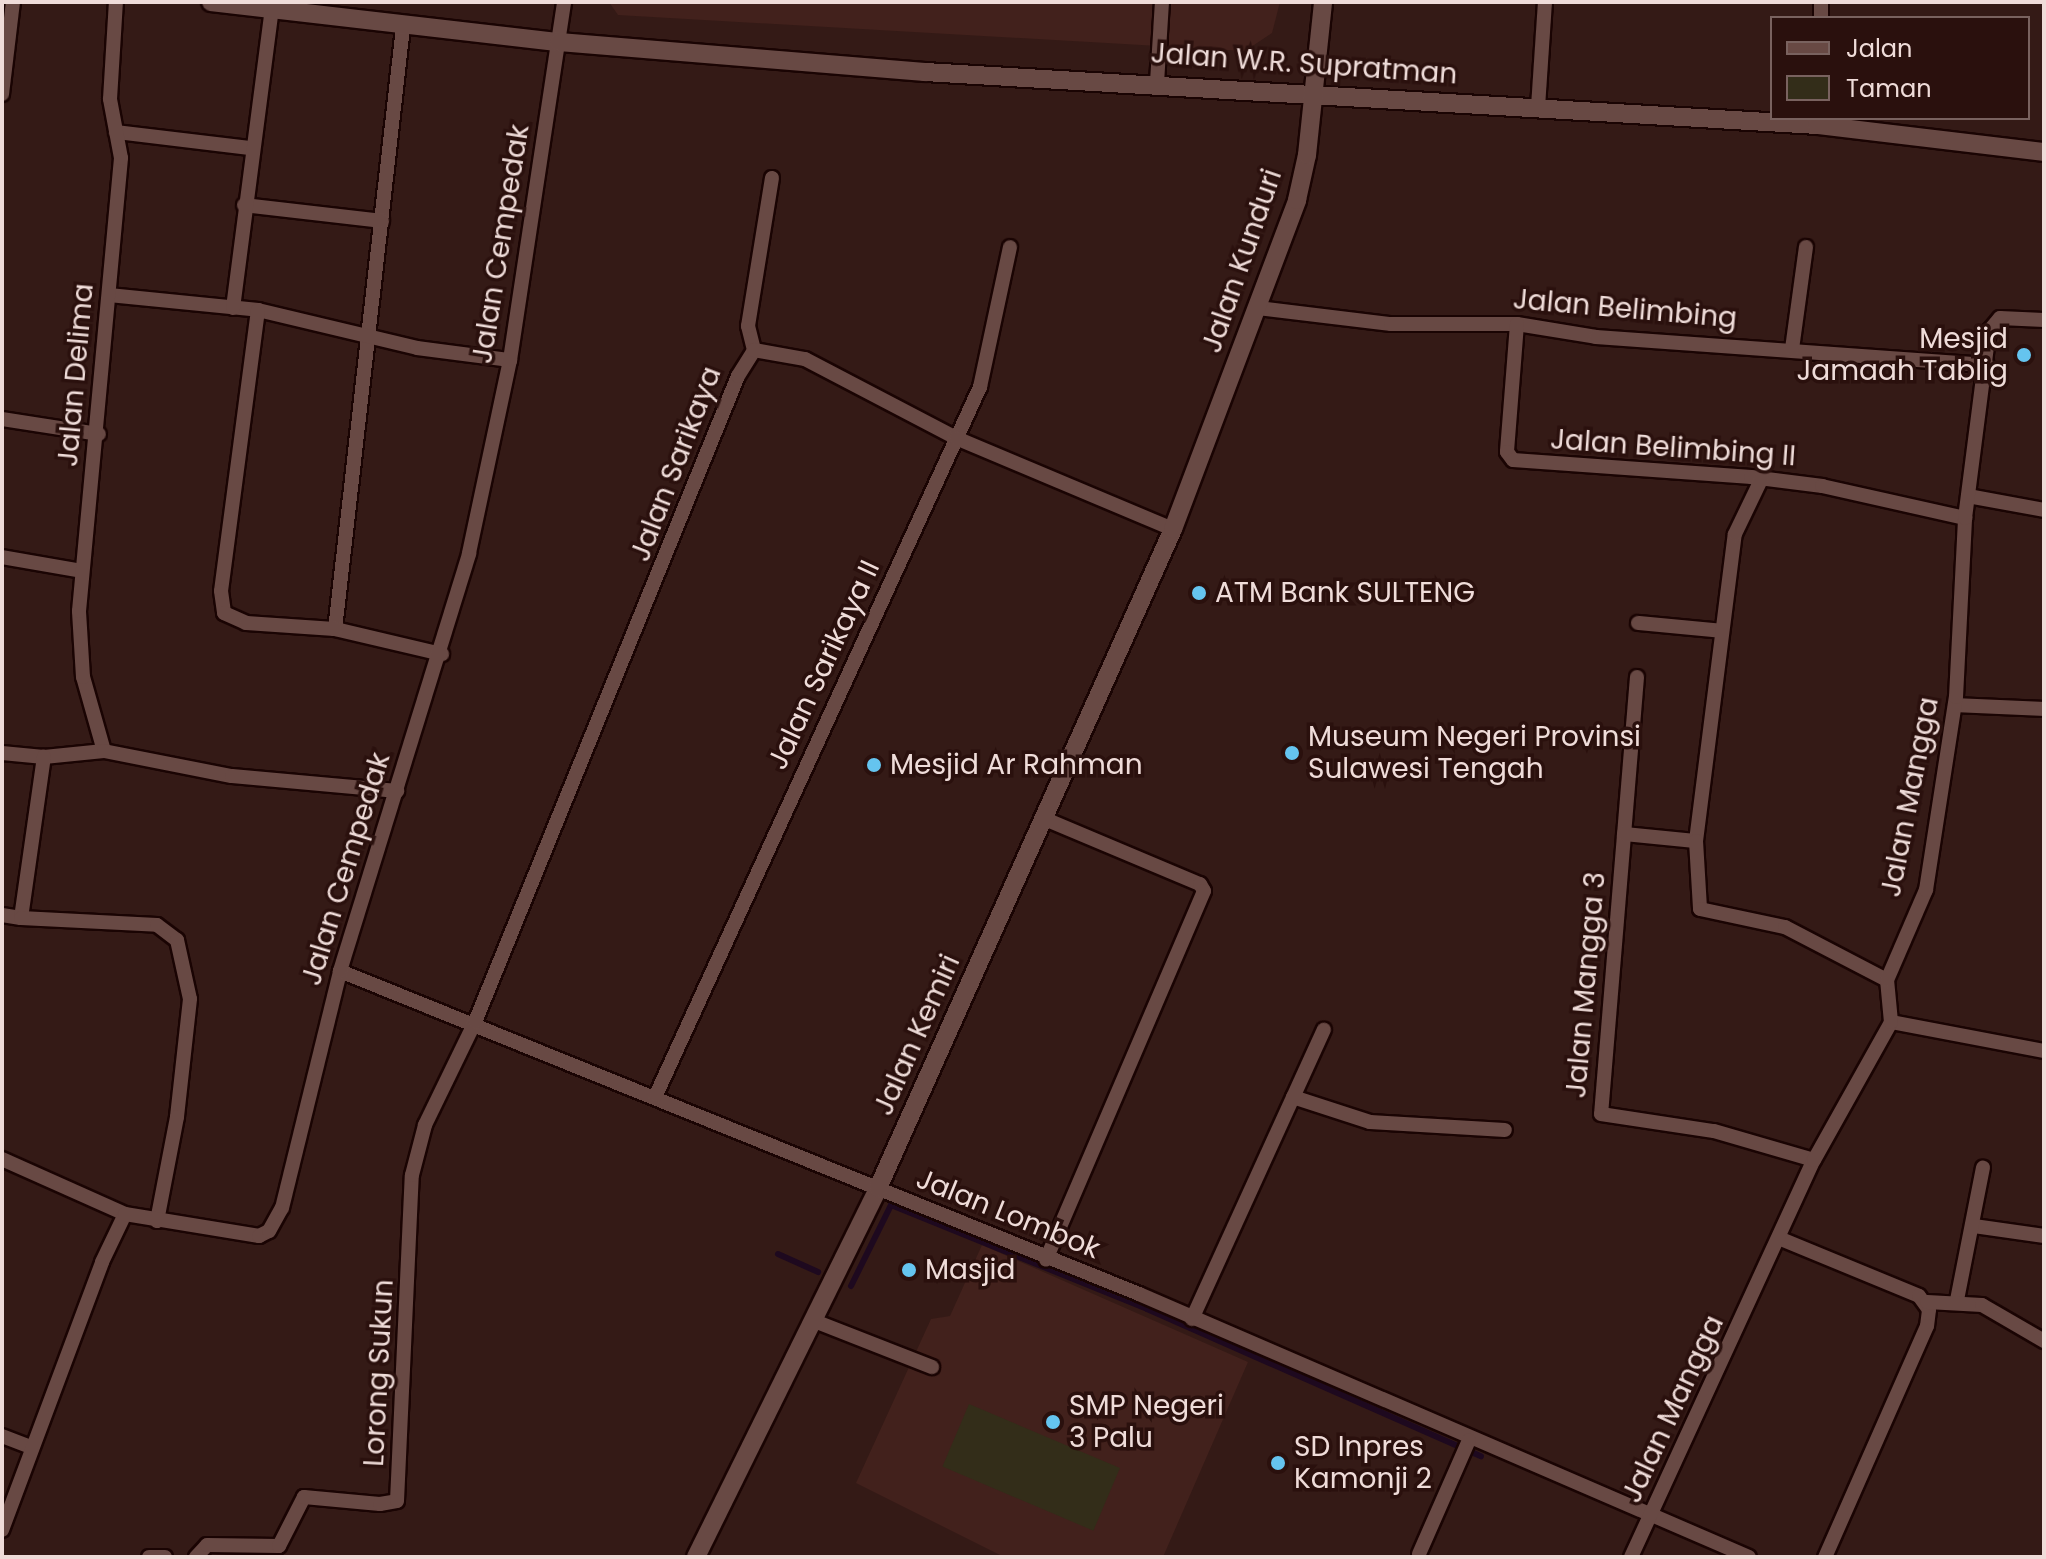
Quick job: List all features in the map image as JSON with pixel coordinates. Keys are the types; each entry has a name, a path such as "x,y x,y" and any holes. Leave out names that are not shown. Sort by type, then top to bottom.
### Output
{"street":[{"path":"2,94 13,2"},
{"name":"Jalan Delima","path":"104,751 83,677 82,571 99,434 121,158 110,99 116,2"},
{"name":"Jalan W.R. Supratman","path":"211,2 272,6 403,27 925,72 1770,119"},
{"name":"Jalan Cempedak","path":"2,1159 125,1214 245,1237 269,1231 282,1208 340,971 442,654 510,360 564,2"},
{"path":"1157,83 1162,2"},
{"name":"Jalan Kunduri","path":"1173,529 1297,200 1314,93 1323,2"},
{"path":"1538,107 1545,2"},
{"path":"233,308 251,148 272,6"},
{"path":"335,629 403,27"},
{"name":"Jalan W.R. Supratman","path":"1780,120 1817,122 2044,152"},
{"path":"116,132 251,148"},
{"path":"754,350 748,326 772,178"},
{"path":"244,205 382,221"},
{"name":"Jalan Sarikaya II","path":"656,1095 980,387 1010,247"},
{"path":"1792,349 1806,247"},
{"path":"109,295 258,310 369,334 417,348 510,360"},
{"name":"Jalan Belimbing","path":"1258,308 1391,324 1517,324 1596,337 1987,365"},
{"path":"258,310 221,591 224,613 246,623 335,629 442,654"},
{"name":"Jalan Mangga","path":"1631,1557 1781,1239 1814,1160 1891,1022 1887,980 1926,890 1955,705 1965,518 1989,331 2000,318 2044,320"},
{"name":"Jalan Belimbing II","path":"1517,324 1507,452 1513,460 1762,478 1965,518"},
{"name":"Jalan Sarikaya","path":"475,1022 738,376 754,350 805,359 956,438 1173,529"},
{"path":"2,419 99,434"},
{"path":"1762,478 1735,534 1696,841 1700,909 1785,927 1887,980"},
{"path":"1968,496 2044,510"},
{"name":"Jalan Kemiri","path":"696,1557 878,1188 1173,529"},
{"path":"2,557 82,571"},
{"path":"1638,623 1722,631"},
{"name":"Jalan Mangga 3","path":"1637,677 1601,1114 1714,1131 1814,1160"},
{"path":"1955,705 2044,709"},
{"path":"2,753 44,757 104,751 232,776 397,791"},
{"path":"21,918 44,757"},
{"path":"1045,819 1200,884 1204,891 1046,1260"},
{"name":"Jalan Mangga 3","path":"1624,834 1696,841"},
{"path":"2,915 157,925 177,940 190,999 177,1117 157,1221"},
{"name":"Jalan Lombok","path":"340,971 656,1095 1749,1557"},
{"name":"Lorong Sukun","path":"196,1557 207,1545 279,1546 304,1497 380,1504 397,1501 412,1175 425,1125 475,1022"},
{"path":"1891,1022 2044,1051"},
{"path":"1192,1319 1324,1030"},
{"path":"1293,1097 1370,1122 1505,1130"},
{"path":"1957,1300 1983,1168"},
{"path":"2,1530 30,1447 125,1214"},
{"path":"1974,1226 2044,1236"},
{"path":"1781,1239 1927,1302 1957,1300 2002,1314 2044,1341"},
{"path":"1825,1557 1927,1326 1927,1302"},
{"path":"812,1320 932,1367"},
{"path":"2,1436 30,1447"},
{"path":"1419,1554 1469,1440"},
{"path":"149,1557 165,1557"}],"shaded area":[{"path":"609,2 1280,2 1272,33 1245,51 618,15"},
{"name":"SMP Negeri 3 Palu","path":"982,1245 1248,1362 1163,1557 1004,1557 856,1483 931,1319 950,1316"}],"green space":[{"path":"969,1404 1120,1468 1093,1531 942,1467"}],"waterway":[{"path":"851,1286 891,1205 1147,1309 1481,1456"},
{"path":"778,1254 818,1272"}],"place":[{"name":"Mesjid Jamaah Tablig","path":"2024,355"},
{"name":"ATM Bank SULTENG","path":"1199,593"},
{"name":"Museum Negeri Provinsi Sulawesi Tengah","path":"1292,753"},
{"name":"Mesjid Ar Rahman","path":"874,765"},
{"name":"Masjid","path":"909,1270"},
{"name":"SMP Negeri 3 Palu","path":"1053,1422"},
{"name":"SD Inpres Kamonji 2","path":"1278,1463"}]}
